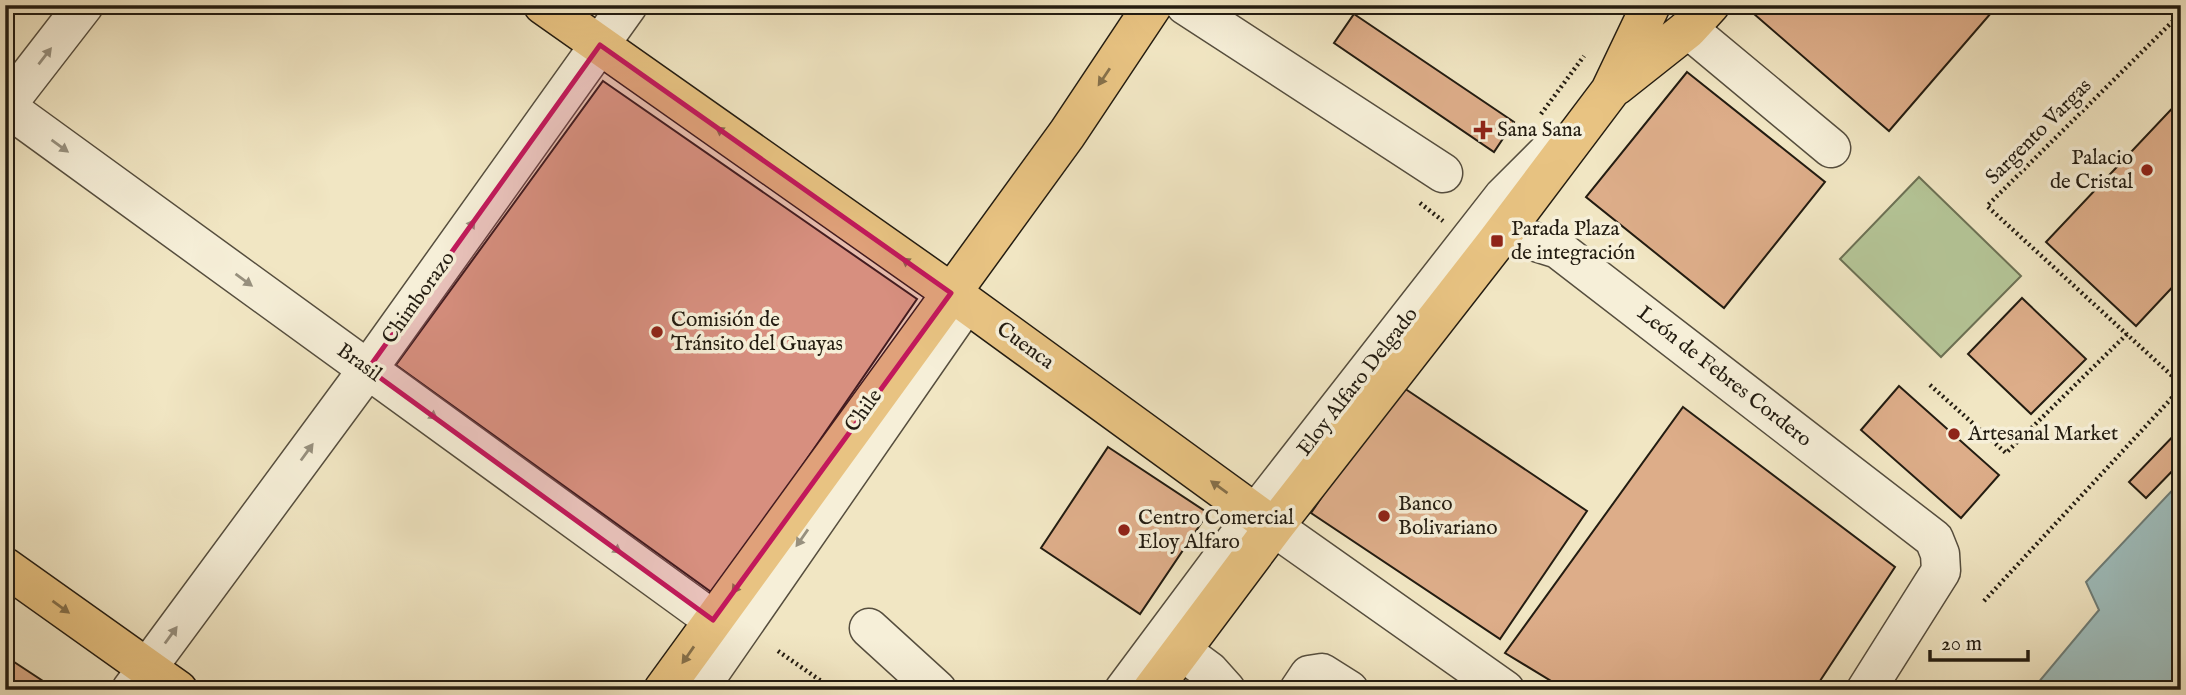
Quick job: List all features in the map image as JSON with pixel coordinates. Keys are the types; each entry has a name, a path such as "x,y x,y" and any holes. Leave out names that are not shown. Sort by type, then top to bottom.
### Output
{"main road":[{"name":"Cuenca","path":"543,5 959,298 1265,520"},
{"name":"Eloy Alfaro Delgado","path":"1152,690 1182,651 1265,520 1504,232 1610,91 1651,5"},
{"name":"Chile","path":"1067,134 1146,10"},
{"name":"Eloy Alfaro Delgado","path":"1610,91 1699,17"},
{"name":"Chile","path":"663,690 713,620 959,298"},
{"path":"5,567 139,678 178,690"}],"street":[{"path":"5,106 84,5"},
{"name":"Chimborazo","path":"139,678 368,369 628,5"},
{"path":"1185,5 1443,173"},
{"path":"1699,17 1831,148"},
{"name":"Eloy Alfaro Delgado","path":"1124,690 1265,520 1503,197 1610,91"},
{"name":"Brasil","path":"5,106 713,620"},
{"name":"Chile","path":"698,690 959,298 1044,191 1067,134"},
{"name":"León de Febres Cordero","path":"1504,232 1558,249 1934,539 1940,554 1941,571 1867,690"},
{"name":"Cuenca","path":"1265,520 1505,690"},
{"path":"869,628 937,690"},
{"path":"1182,651 1209,671 1226,690"},
{"path":"1299,690 1308,675 1322,673 1349,690"}],"path":[{"name":"Sargento Vargas","path":"2181,13 1987,206 2181,386"},
{"path":"1930,385 2006,453 2127,334"},
{"path":"1984,601 2181,386"},
{"path":"778,651 834,690"}],"highlighted area":[{"path":"600,45 951,293 713,620 368,369"}],"green space":[{"path":"1919,177 2021,276 1941,357 1840,259"}],"water":[{"path":"2181,481 2181,690 2032,690 2099,610 2086,582"}],"building":[{"path":"1998,5 1889,131 1746,7"},
{"path":"1354,14 1514,122 1494,152 1334,43"},
{"path":"1687,72 1825,182 1724,308 1586,197"},
{"name":"Comisión de Tránsito del Guayas","path":"603,81 917,299 714,594 396,365"},
{"name":"Palacio de Cristal","path":"2181,99 2181,278 2136,326 2046,242"},
{"path":"2022,298 2086,359 2031,414 1968,354"},
{"path":"1398,384 1587,511 1500,639 1311,513"},
{"path":"1899,386 1999,475 1961,518 1861,430"},
{"path":"1683,407 1895,567 1814,690 1566,690 1505,653"},
{"path":"2181,428 2181,462 2146,498 2129,482"},
{"name":"Centro Comercial Eloy Alfaro","path":"1108,447 1208,513 1140,614 1041,548"},
{"path":"5,656 43,681 37,690 5,690"}],"place":[{"name":"Sana Sana","path":"1483,130"},
{"name":"Palacio de Cristal","path":"2147,170"},
{"name":"Parada Plaza de integración","path":"1497,241"},
{"name":"Comisión de Tránsito del Guayas","path":"657,332"},
{"name":"Artesanal Market","path":"1954,434"},
{"name":"Banco Bolivariano","path":"1384,516"},
{"name":"Centro Comercial Eloy Alfaro","path":"1124,530"}]}
